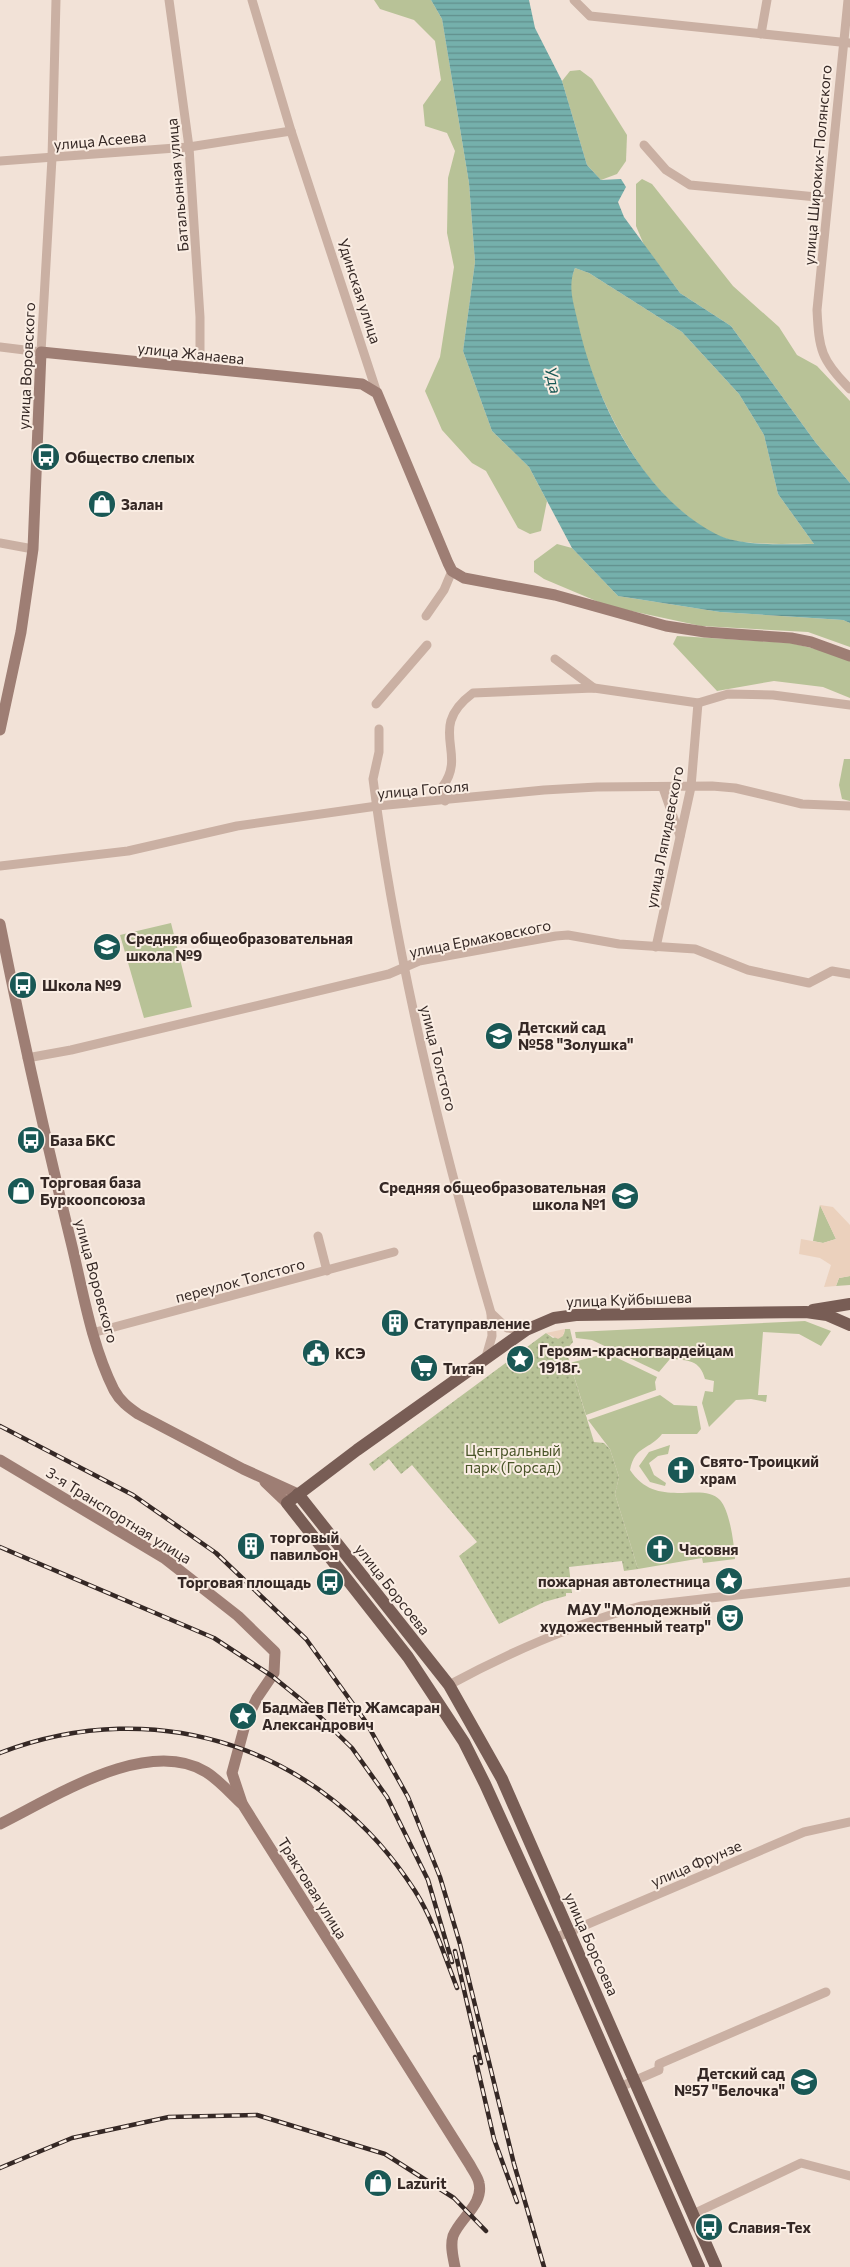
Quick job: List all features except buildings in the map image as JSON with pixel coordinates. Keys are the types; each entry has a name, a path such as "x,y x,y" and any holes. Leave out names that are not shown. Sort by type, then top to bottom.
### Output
{"main road":[{"name":"улица Куйбышева","path":"806,1312 850,1304"},
{"name":"улица Куйбышева","path":"298,1494 526,1330 554,1318 576,1315 806,1312 827,1315 850,1325"},
{"path":"287,1503 298,1494"},
{"name":"улица Борсоева","path":"298,1494 448,1685 502,1779 716,2267"},
{"name":"улица Борсоева","path":"287,1503 408,1658 448,1715 486,1784 699,2267"}],"street":[{"name":"улица Воровского","path":"0,730 21,632 33,549 41,352 52,158 56,0"},
{"name":"Батальонная улица","path":"169,0 190,147 200,317 200,369"},
{"name":"Удинская улица","path":"252,0 292,131 377,393 452,571"},
{"path":"574,0 590,16 846,42"},
{"path":"761,34 767,0"},
{"name":"улица Широких-Полянского","path":"848,0 846,42 827,198 818,310 818,334 821,351 829,367 850,389"},
{"name":"улица Асеева","path":"0,161 190,147 292,131"},
{"path":"644,145 666,170 690,185 827,198"},
{"name":"улица Жанаева","path":"0,348 362,384 377,393"},
{"path":"0,544 33,549"},
{"path":"426,616 444,590 452,571 476,582 555,595 666,626 735,635 791,638 811,642 850,656"},
{"path":"376,704 427,645"},
{"path":"554,659 594,688"},
{"path":"445,801 443,786 452,774 450,717 458,704 473,693 594,688 698,703 728,694 773,695 850,705"},
{"name":"улица Ляпидевского","path":"656,947 691,787 698,703"},
{"name":"улица Толстого","path":"379,728 378,752 373,778 403,968 452,1171 491,1313 492,1336 486,1358"},
{"name":"улица Гоголя","path":"0,866 128,851 237,826 377,806 596,787 735,788 802,804 850,806"},
{"path":"662,788 680,836"},
{"name":"улица Воровского","path":"0,924 27,1058 92,1333 114,1390 126,1406 259,1476"},
{"name":"улица Ермаковского","path":"27,1058 71,1050 389,974 419,961 568,935 619,944 695,949 748,970 809,983 832,971 850,974"},
{"path":"318,1236 327,1271"},
{"name":"переулок Толстого","path":"92,1333 394,1252"},
{"path":"491,1313 507,1328 526,1330"},
{"name":"3-я Транспортная улица","path":"0,1460 164,1558 238,1616 275,1652 274,1673 257,1698 246,1721 232,1773 242,1805"},
{"path":"259,1476 298,1494"},
{"path":"259,1476 287,1503"},
{"path":"448,1685 556,1634 608,1614 641,1606 850,1582"},
{"name":"Трактовая улица","path":"0,1824 96,1776 152,1760 176,1762 205,1771 242,1805 470,2165 479,2183 479,2192 474,2205 453,2236 452,2244 455,2267"},
{"name":"улица Фрунзе","path":"555,1938 804,1832 849,1824"},
{"path":"620,2086 659,2070 659,2064 826,1992"},
{"path":"693,2214 801,2163 850,2176"}],"green space":[{"path":"374,0 431,0 442,19 469,183 475,262 463,351 492,431 529,467 547,501 541,531 530,534 518,528 486,471 472,463 442,430 425,391 440,357 454,267 447,233 448,178 455,151 447,133 425,126 423,105 441,80 435,41 414,20 380,9"},
{"path":"580,70 592,79 627,135 626,161 617,174 601,180 587,165 562,81 570,71"},
{"path":"642,179 652,184 733,286 779,327 797,355 817,366 850,401 850,483 816,443 731,326 680,293 644,245 636,226 636,184"},
{"path":"575,268 589,273 682,332 739,394 764,435 778,494 814,544 751,543 726,539 707,530 690,518 658,489 624,439 611,415 588,362 573,310 570,286"},
{"path":"557,544 572,548 618,596 720,612 843,620 850,623 850,647 808,632 701,626 608,606 544,579 534,572 534,561"},
{"path":"677,636 791,643 828,652 850,660 850,698 823,687 774,681 717,691 673,644"},
{"path":"844,759 850,759 850,801 842,799 839,785"},
{"path":"171,923 192,1007 144,1018 120,935"},
{"path":"820,1205 836,1239 823,1243 813,1241"},
{"path":"850,1276 850,1285 836,1286 839,1278"},
{"path":"805,1321 831,1331 821,1346 799,1334 763,1332 758,1395 767,1395 766,1402 751,1399 736,1400 709,1427 702,1403 705,1391 713,1392 714,1381 705,1379 700,1368 692,1362 670,1359 659,1372 592,1340 576,1338 575,1332"},
{"name":"Центральный парк (Горсад)","path":"565,1329 570,1329 573,1342 566,1350 594,1442 604,1443 610,1449 619,1477 615,1494 638,1569 624,1571 622,1561 569,1567 572,1593 566,1593 566,1596 544,1602 499,1624 459,1556 477,1542 412,1465 401,1474 389,1459 374,1471 369,1464 546,1333 553,1338 564,1334"},
{"path":"607,1353 657,1377 655,1382 656,1390 586,1415 570,1363"},
{"path":"660,1395 674,1405 697,1406 701,1429 697,1434 662,1434 635,1456 630,1470 641,1482 653,1489 678,1493 702,1493 712,1495 720,1500 729,1520 735,1559 703,1563 702,1558 638,1569 615,1494 619,1477 610,1449 588,1420"},
{"path":"670,1445 668,1454 658,1456 649,1463 654,1475 666,1483 665,1486 650,1482 639,1466 649,1452"}],"shaded area":[{"path":"820,1205 833,1207 850,1225 850,1276 839,1278 836,1286 824,1287 831,1265 820,1258 799,1254 801,1239 823,1243 836,1239"},
{"path":"565,1329 563,1336 558,1339 546,1333"}],"water":[{"name":"Уда","path":"431,0 529,0 535,28 562,81 587,165 601,180 621,179 626,187 618,202 624,217 680,293 731,326 816,443 850,483 850,623 843,620 720,612 618,596 572,548 529,467 492,431 463,351 475,262 469,183 442,19","holes":["575,268 589,273 682,332 739,394 764,435 778,494 814,544 750,543 716,534 690,517 666,496 645,471 626,444 610,414 596,383 586,353 571,289"]}],"railway":[{"path":"0,1426 133,1495 216,1553 306,1639 366,1722 408,1797 440,1877 460,1944 514,2164 544,2267"},
{"path":"0,1547 214,1638 272,1676 309,1706 352,1748 387,1797 428,1880 452,1962"},
{"path":"0,1753 60,1736 119,1729 177,1732 233,1746 286,1769 334,1801 378,1842 422,1902 457,1988"},
{"path":"455,1951 481,2063"},
{"path":"475,2057 494,2139 517,2202"},
{"path":"0,2168 72,2138 169,2117 257,2115 385,2154 454,2198 486,2231"}],"place":[{"name":"Общество слепых","path":"46,457"},
{"name":"Залан","path":"102,504"},
{"name":"Средняя общеобразовательная школа №9","path":"107,947"},
{"name":"Школа №9","path":"23,985"},
{"name":"Детский сад №58 \"Золушка\"","path":"499,1036"},
{"name":"База БКС","path":"31,1140"},
{"name":"Торговая база Буркоопсоюза","path":"21,1191"},
{"name":"Средняя общеобразовательная школа №1","path":"625,1196"},
{"name":"Статуправление","path":"395,1323"},
{"name":"КСЭ","path":"316,1353"},
{"name":"Героям-красногвардейцам 1918г.","path":"520,1359"},
{"name":"Титан","path":"424,1368"},
{"name":"Свято-Троицкий храм","path":"681,1470"},
{"name":"торговый павильон","path":"251,1546"},
{"name":"Часовня","path":"660,1549"},
{"name":"пожарная автолестница","path":"729,1581"},
{"name":"Торговая площадь","path":"330,1582"},
{"name":"МАУ \"Молодежный художественный театр\"","path":"730,1618"},
{"name":"Бадмаев Пётр Жамсаран Александрович","path":"243,1716"},
{"name":"Детский сад №57 \"Белочка\"","path":"804,2082"},
{"name":"Lazurit","path":"378,2183"},
{"name":"Славия-Тех","path":"709,2227"}]}
